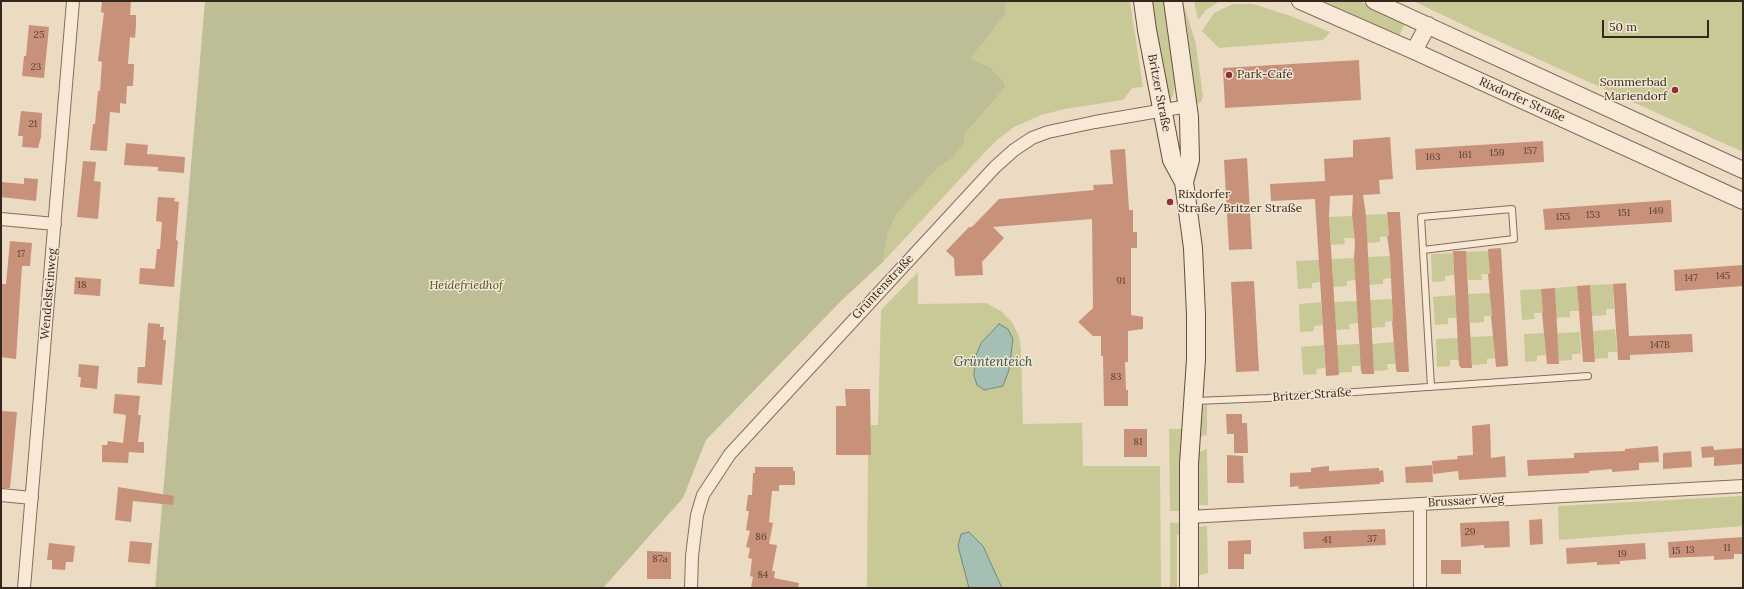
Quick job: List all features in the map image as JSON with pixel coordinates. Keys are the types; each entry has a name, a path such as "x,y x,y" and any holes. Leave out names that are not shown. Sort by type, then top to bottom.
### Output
{"main road":[{"name":"Britzer Straße","path":"1143,1 1172,160 1184,182 1193,248 1196,315 1196,360 1192,401 1189,464 1189,588"},
{"name":"Britzer Straße","path":"1172,1 1188,106 1191,147 1190,160 1184,182"}],"street":[{"name":"Wendelsteinweg","path":"24,588 73,1"},
{"name":"Rixdorfer Straße","path":"1300,1 1743,200"},
{"path":"1374,1 1743,170"},
{"path":"1414,51 1428,25"},
{"name":"Grüntenstraße","path":"691,588 692,556 697,515 703,495 730,454 995,167 1014,150 1032,138 1048,132 1095,122 1188,106"},
{"path":"1,219 55,224"},
{"name":"Brussaer Weg","path":"1189,517 1743,486"},
{"path":"1,495 32,498"},
{"path":"1420,504 1420,588"}],"lane":[{"path":"1423,250 1514,239 1512,209 1421,217 1431,387"},
{"name":"Britzer Straße","path":"1192,401 1212,401 1588,376"}],"green space":[{"name":"Heidefriedhof","path":"205,1 1007,1 1005,15 971,58 990,67 1004,82 1005,88 964,135 964,143 951,159 937,169 896,215 888,233 883,262 842,300 706,440 683,498 603,588 155,588"},
{"path":"1007,1 1130,1 1143,87 1132,88 1123,100 1065,109 1041,115 1014,127 986,151 883,262 888,233 896,215 937,169 951,159 964,135 1005,88 1004,82 990,67 971,58 1005,15"},
{"path":"1150,1 1164,1 1175,83 1173,96 1169,102"},
{"path":"1194,1 1220,1 1206,10 1198,20"},
{"path":"1321,1 1360,1 1406,22 1399,36"},
{"name":"Sommerbad Mariendorf","path":"1413,1 1743,1 1743,152 1472,29"},
{"path":"1233,4 1253,4 1291,16 1330,32 1323,40 1219,48 1202,31 1214,13"},
{"path":"1184,5 1196,44 1203,97 1201,102 1197,104"},
{"path":"1387,214 1389,236 1380,237 1380,242 1367,243 1366,215"},
{"path":"1352,216 1354,238 1344,238 1345,244 1331,245 1329,217"},
{"path":"1489,251 1490,274 1481,274 1482,280 1468,280 1466,252"},
{"path":"1453,253 1454,275 1445,276 1445,281 1432,282 1431,254"},
{"path":"1390,256 1391,278 1383,279 1383,284 1369,285 1367,257"},
{"path":"1354,258 1356,280 1347,281 1347,286 1333,287 1332,259"},
{"path":"1319,260 1320,282 1312,283 1312,288 1298,289 1296,261"},
{"path":"918,272 918,304 986,303 1001,311 1012,322 1019,336 1021,350 1023,424 1082,423 1083,466 1160,466 1161,588 867,588 868,455 870,425 878,425 881,310"},
{"path":"1613,284 1614,309 1606,309 1606,315 1592,316 1590,285"},
{"path":"1577,286 1579,311 1570,311 1570,317 1556,318 1555,288"},
{"path":"1541,289 1543,313 1534,313 1535,319 1522,320 1520,290"},
{"path":"1491,293 1492,316 1484,316 1484,322 1470,323 1468,294"},
{"path":"1455,295 1457,318 1448,318 1448,324 1435,325 1433,297"},
{"path":"1392,299 1393,321 1385,322 1385,327 1371,328 1370,300"},
{"path":"1357,301 1358,323 1349,324 1350,329 1336,330 1334,302"},
{"path":"1321,302 1323,325 1314,326 1314,331 1300,332 1299,304"},
{"path":"1615,329 1617,352 1608,352 1608,358 1595,359 1593,331"},
{"path":"1580,332 1581,354 1572,354 1572,360 1559,361 1557,333"},
{"path":"1544,333 1546,355 1537,356 1537,361 1525,362 1524,334"},
{"path":"1493,336 1495,358 1487,359 1487,364 1472,365 1470,337"},
{"path":"1458,338 1459,360 1450,360 1450,366 1437,367 1436,339"},
{"path":"1395,342 1396,364 1387,364 1388,370 1374,371 1372,344"},
{"path":"1359,344 1361,366 1352,366 1352,372 1338,373 1337,345"},
{"path":"1324,345 1325,368 1316,369 1317,374 1303,375 1301,347"},
{"path":"1207,405 1207,435 1197,437 1198,407"},
{"path":"1169,429 1185,429 1183,511 1170,511"},
{"path":"1207,449 1208,505 1195,505 1196,453"},
{"path":"1743,496 1743,526 1559,540 1558,506"},
{"path":"1170,522 1182,524 1182,535 1177,535 1177,588 1170,588"},
{"path":"1207,526 1208,573 1196,576 1196,527"}],"water":[{"name":"Grüntenteich","path":"999,324 1008,329 1013,339 1009,370 1003,386 984,390 977,385 974,376 975,358 981,343"},
{"path":"969,532 983,546 1002,588 969,588 958,546 961,534"}],"building":[{"path":"102,1 131,1 130,15 136,15 135,38 130,37 128,64 134,64 133,86 127,86 126,104 120,103 120,113 110,112 107,151 90,150 93,124 95,124 98,91 100,91 102,62 98,61 104,13 101,12"},
{"path":"29,25 49,27 44,78 22,76 24,56 26,56"},
{"path":"1359,60 1361,100 1225,108 1223,68"},
{"path":"21,111 42,113 41,137 38,148 22,147 23,136 18,136"},
{"path":"1390,137 1393,179 1379,180 1380,194 1363,195 1366,215 1374,374 1362,374 1361,371 1354,258 1355,243 1352,216 1353,195 1330,196 1329,217 1339,375 1326,376 1315,199 1271,201 1270,184 1325,181 1324,159 1353,157 1353,140"},
{"path":"1543,141 1544,162 1416,170 1415,149"},
{"path":"126,143 148,145 147,154 185,157 184,173 158,171 158,167 124,165"},
{"path":"1125,149 1129,210 1133,210 1133,232 1137,232 1137,248 1131,248 1131,315 1143,317 1143,329 1128,331 1128,362 1125,362 1128,406 1104,406 1101,336 1093,336 1078,322 1093,308 1092,219 993,227 1004,238 982,262 983,275 955,276 954,258 946,251 999,199 1094,190 1093,185 1113,184 1110,150"},
{"path":"1247,158 1252,249 1229,250 1224,160"},
{"path":"83,161 96,162 94,181 101,182 98,219 77,217"},
{"path":"24,178 38,179 36,201 1,197 1,182 24,184"},
{"path":"158,197 175,198 174,201 179,202 176,240 178,241 174,287 139,284 140,268 155,269 157,249 160,249 162,222 156,221"},
{"path":"1671,200 1672,222 1545,230 1543,209"},
{"path":"1387,212 1400,212 1409,372 1397,372 1396,369 1392,321 1390,256 1387,236 1389,236"},
{"path":"10,241 32,243 30,266 22,266 16,359 1,357 1,296 2,284 6,284"},
{"path":"1501,248 1508,366 1496,367 1488,274 1490,274 1488,249"},
{"path":"1453,251 1466,251 1472,368 1461,368 1459,365"},
{"path":"1743,265 1743,286 1675,291 1674,270"},
{"path":"75,277 101,279 100,296 74,294"},
{"path":"1254,281 1259,371 1236,372 1231,282"},
{"path":"1626,283 1629,336 1692,334 1693,352 1630,355 1630,360 1618,360 1613,284"},
{"path":"1590,285 1595,362 1583,362 1577,286"},
{"path":"1555,288 1559,364 1547,364 1541,289"},
{"path":"148,323 160,324 160,327 164,327 163,340 166,340 162,385 137,383 138,367 145,367"},
{"path":"79,364 99,366 97,389 80,387 81,377 78,377"},
{"path":"845,389 870,389 871,455 836,455 836,406 846,406"},
{"path":"115,394 140,396 138,415 141,415 138,442 144,442 144,453 129,452 128,463 102,462 102,445 107,445 108,441 123,443 126,415 113,413"},
{"path":"1,411 17,412 10,488 1,488"},
{"path":"1226,414 1242,414 1242,423 1247,423 1248,453 1234,453 1234,434 1227,434"},
{"path":"1490,424 1491,458 1505,456 1506,477 1459,480 1458,471 1433,474 1432,461 1458,459 1457,456 1473,455 1472,426"},
{"path":"1124,429 1147,429 1147,457 1124,457"},
{"path":"1658,446 1659,462 1639,463 1639,470 1612,472 1612,469 1589,471 1589,473 1528,476 1527,460 1574,458 1574,453 1625,451 1625,449"},
{"path":"1713,446 1714,450 1742,448 1743,464 1714,466 1714,457 1702,458 1701,447"},
{"path":"1691,451 1692,467 1663,469 1663,453"},
{"path":"1227,455 1243,456 1244,483 1227,483"},
{"path":"1432,465 1433,482 1406,483 1405,467"},
{"path":"1329,466 1329,471 1379,468 1379,471 1383,470 1384,482 1380,482 1380,484 1299,489 1298,486 1290,487 1290,473 1311,472 1311,468"},
{"path":"755,467 793,467 793,471 795,471 795,485 779,485 779,491 772,491 769,522 773,523 769,544 777,545 772,571 775,571 774,578 799,583 798,588 751,588 753,577 750,576 752,559 748,558 750,548 746,547 750,531 746,530 749,511 746,511 748,495 752,495 753,473 755,473"},
{"path":"118,487 174,496 173,505 133,501 131,522 115,520"},
{"path":"1542,519 1543,544 1530,545 1529,520"},
{"path":"1509,521 1510,547 1484,548 1484,545 1461,547 1460,523"},
{"path":"1385,529 1386,545 1304,549 1303,532"},
{"path":"1743,537 1743,554 1734,554 1734,559 1714,560 1714,556 1669,558 1668,542"},
{"path":"1251,540 1251,554 1244,554 1244,569 1228,569 1228,541"},
{"path":"130,541 152,543 150,564 128,562"},
{"path":"49,543 75,546 73,562 66,562 65,570 52,569 52,560 47,560"},
{"path":"1645,543 1646,559 1620,561 1620,564 1597,565 1597,562 1567,564 1566,548"},
{"path":"647,551 671,552 671,579 647,579"},
{"path":"1441,560 1461,560 1461,574 1441,574"}],"place":[{"name":"Park-Café","path":"1229,75"},
{"name":"Sommerbad Mariendorf","path":"1675,90"},
{"name":"Rixdorfer Straße/Britzer Straße","path":"1170,202"}]}
